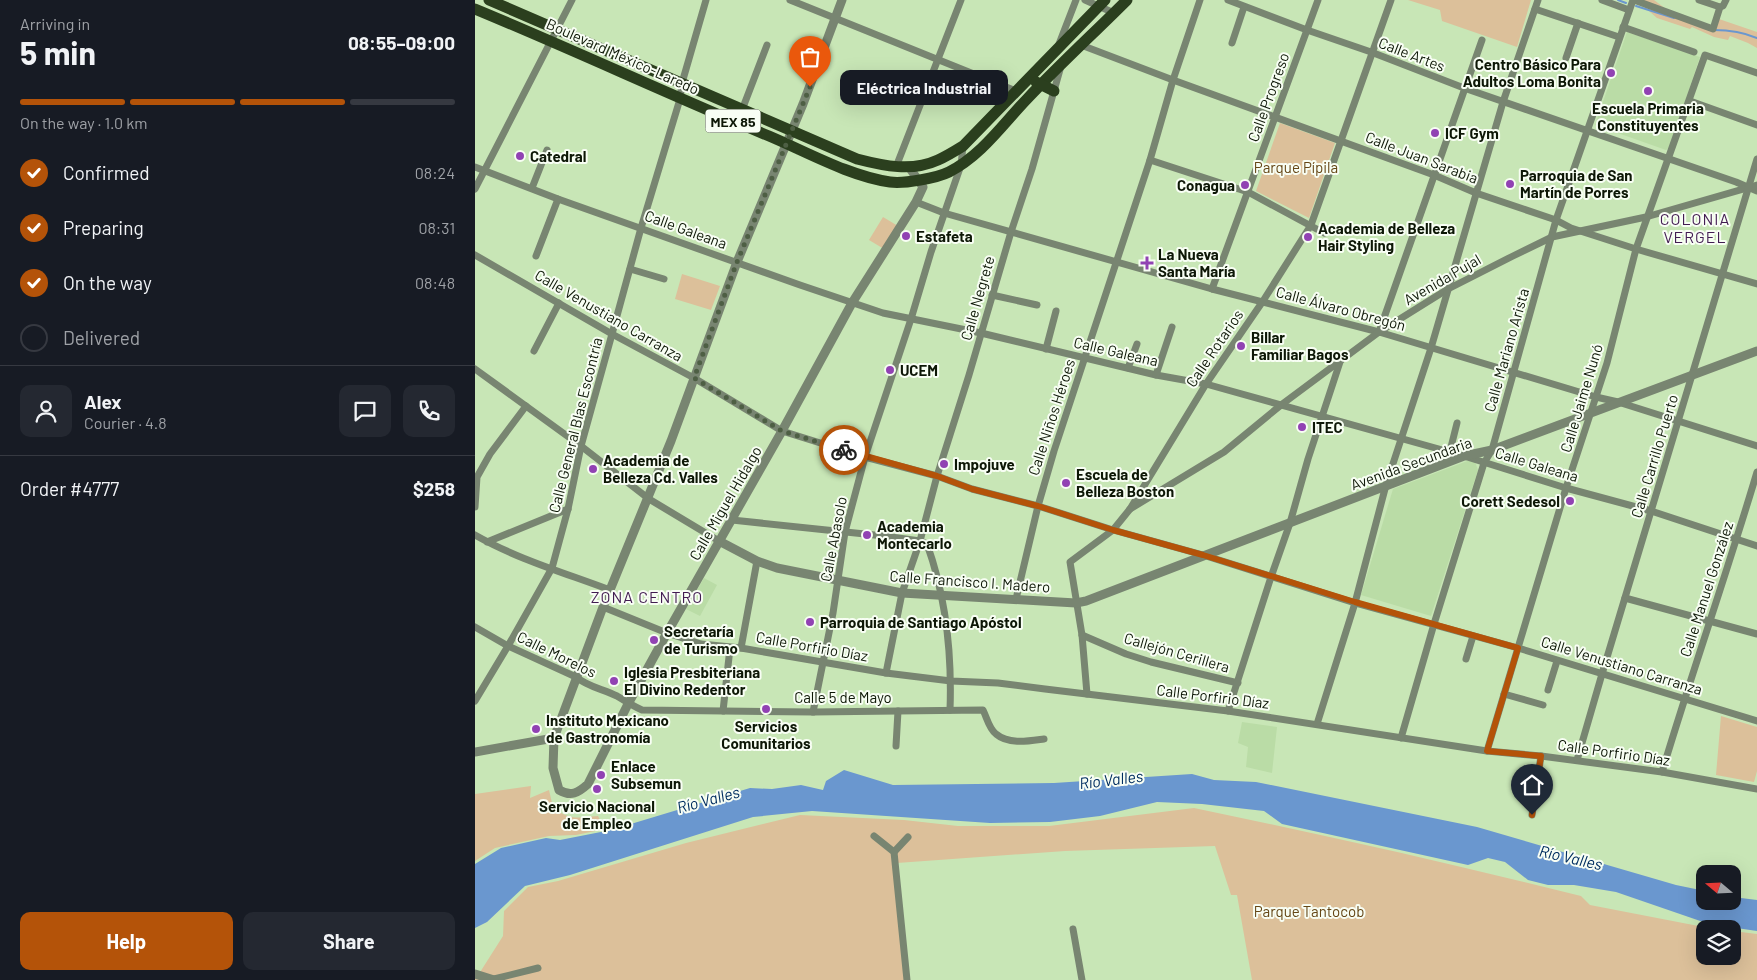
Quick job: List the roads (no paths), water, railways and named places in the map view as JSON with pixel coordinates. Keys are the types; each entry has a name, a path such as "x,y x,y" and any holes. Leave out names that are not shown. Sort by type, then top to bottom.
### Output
{"main road":[{"name":"Boulevard México-Laredo","path":"489,0 680,99 843,168 877,180 893,183 919,180 948,173 978,152 1061,63 1127,0"},
{"name":"Boulevard México-Laredo","path":"475,8 554,35 682,83 857,159 879,164 909,167 938,160 963,146 1102,3"},
{"path":"1028,79 1054,91"}],"street":[{"path":"475,189 572,0"},
{"name":"Calle General Blas Escontría","path":"475,701 509,646 552,568 568,509 581,446 641,228 680,99 682,83 705,0"},
{"path":"790,0 1016,91"},
{"path":"475,752 554,738 603,606 649,499 737,262 787,144 842,0"},
{"path":"896,166 961,0"},
{"path":"1056,51 1076,0"},
{"path":"1085,0 1102,3 1115,13"},
{"name":"Calle Niños Héroes","path":"1016,599 1053,451 1150,160 1199,0"},
{"name":"Calle Artes","path":"1228,0 1464,88 1736,182 1757,191"},
{"name":"Calle Progreso","path":"1212,288 1318,0"},
{"name":"Calle Rotarios","path":"1087,694 1082,634 1070,562 1113,530 1130,509 1206,384 1263,301 1311,225 1391,0"},
{"path":"1317,724 1355,602 1386,485 1431,348 1503,102 1538,0"},
{"path":"1602,0 1629,10"},
{"path":"1633,0 1713,29 1720,7 1723,6 1726,0"},
{"name":"Calle Mariano Arista","path":"1401,738 1484,462 1492,450 1556,220 1633,0"},
{"path":"1699,0 1720,7"},
{"path":"1232,43 1244,7"},
{"path":"1535,8 1619,37"},
{"path":"1566,58 1578,23"},
{"path":"1623,27 1694,52"},
{"path":"1379,332 1482,40"},
{"name":"Calle Juan Sarabia","path":"1081,44 1274,118 1434,175 1476,193 1556,220 1571,228 1757,284"},
{"path":"742,110 767,45"},
{"name":"Calle Jaime Nunó","path":"1487,751 1566,488 1607,363 1646,217 1669,160 1705,55 1757,73"},
{"name":"Calle Negrete","path":"886,673 902,593 920,541 937,476 1032,169 1061,63"},
{"path":"1690,101 1757,125"},
{"name":"Calle Abasolo","path":"813,712 838,580 845,532 865,457 961,165 963,146"},
{"path":"532,188 547,150"},
{"name":"Calle Carrillo Puerto","path":"1577,760 1757,159"},
{"path":"1150,160 1248,192 1325,232"},
{"name":"Calle Galeana","path":"475,167 852,303 911,319 981,333 1156,375 1206,384 1449,451 1757,546"},
{"path":"909,167 919,180"},
{"name":"Calle Miguel Hidalgo","path":"554,738 553,768 559,790 567,794 579,792 588,784 628,704 852,303 916,202 923,187 919,180"},
{"name":"Avenida Pujal","path":"1130,509 1224,452 1281,405 1379,332 1448,289 1552,237 1583,232 1646,217 1757,186"},
{"path":"536,256 558,198"},
{"name":"Calle Álvaro Obregón","path":"916,202 944,213 1011,232 1379,332 1618,402 1757,446"},
{"name":"Calle Venustiano Carranza","path":"475,255 612,334 694,378 782,431 865,457 937,476 972,489 1038,506 1113,530 1203,555 1271,578 1518,648 1757,721"},
{"path":"630,269 664,279"},
{"path":"992,295 1037,306"},
{"path":"534,351 559,303"},
{"path":"1046,349 1056,310"},
{"path":"1156,375 1172,327"},
{"path":"1128,368 1137,344"},
{"name":"Avenida Secundaria","path":"1076,603 1086,601 1464,456 1492,450 1757,351"},
{"path":"1228,711 1290,523 1321,416 1340,362"},
{"name":"Calle Francisco I. Madero","path":"475,369 581,446 649,499 757,561 777,568 902,593 1076,603"},
{"path":"475,507 477,477 490,454 525,406"},
{"path":"1449,451 1457,423"},
{"name":"Calle Manuel González","path":"1662,772 1757,472"},
{"path":"487,542 568,509"},
{"path":"732,520 920,541 927,544 935,566 945,610 951,681 951,710"},
{"path":"475,536 610,590"},
{"path":"741,648 757,561"},
{"path":"1625,598 1757,634"},
{"name":"Calle Porfirio Díaz","path":"603,606 667,633 701,644 741,648 886,673 951,681 998,683 1228,711 1487,751 1577,760 1757,787"},
{"name":"Calle Morelos","path":"475,627 509,646 577,677 584,684 617,697 628,704"},
{"name":"Callejón Cerillera","path":"1082,634 1126,654 1238,683"},
{"path":"1466,659 1473,636"},
{"path":"723,711 730,648"},
{"path":"1548,690 1557,661"},
{"path":"1505,694 1543,705"},
{"name":"Calle 5 de Mayo","path":"628,704 642,710 813,712 983,710 990,727 997,735 1014,742 1043,739"},
{"path":"896,746 898,711"},
{"path":"1532,815 1541,756"},
{"path":"874,836 894,852 907,980"},
{"path":"894,852 908,837"},
{"path":"1073,929 1082,980"},
{"path":"475,974 494,980 538,968"}],"water":[{"name":"Río Valles","path":"844,770 893,785 1054,783 1192,774 1214,780 1256,782 1477,827 1696,889 1696,910 1741,910 1741,898 1757,900 1757,931 1741,929 1741,920 1697,920 1616,892 1574,885 1548,885 1528,880 1505,862 1488,858 1468,865 1282,824 1264,811 1202,804 1157,802 1100,816 1050,822 990,823 812,811 753,817 570,875 525,886 487,922 475,928 475,864 501,848 546,838 560,840 611,830 750,788 772,789 801,785 823,790 826,781"}],"waterway":[{"path":"1618,0 1626,3"},
{"path":"1636,6 1674,18"},
{"path":"1714,30 1736,32 1757,38"}],"place":[{"name":"Centro Básico Para Adultos Loma Bonita","path":"1611,73"},
{"name":"Eléctrica Industrial","path":"810,87"},
{"name":"Escuela Primaria Constituyentes","path":"1648,91"},
{"name":"ICF Gym","path":"1435,133"},
{"name":"Catedral","path":"520,156"},
{"name":"Parroquia de San Martín de Porres","path":"1510,184"},
{"name":"Conagua","path":"1245,185"},
{"name":"Estafeta","path":"906,236"},
{"name":"Academia de Belleza Hair Styling","path":"1308,237"},
{"name":"La Nueva Santa María","path":"1147,263"},
{"name":"Billar Familiar Bagos","path":"1241,346"},
{"name":"UCEM","path":"890,370"},
{"name":"ITEC","path":"1302,427"},
{"name":"Impojuve","path":"944,464"},
{"name":"Academia de Belleza Cd. Valles","path":"593,469"},
{"name":"Escuela de Belleza Boston","path":"1066,483"},
{"name":"Corett Sedesol","path":"1570,501"},
{"name":"Academia Montecarlo","path":"867,535"},
{"name":"Parroquia de Santiago Apóstol","path":"810,622"},
{"name":"Secretaría de Turismo","path":"654,640"},
{"name":"Iglesia Presbiteriana El Divino Redentor","path":"614,681"},
{"name":"Servicios Comunitarios","path":"766,709"},
{"name":"Instituto Mexicano de Gastronomía","path":"536,729"},
{"name":"Enlace Subsemun","path":"601,775"},
{"name":"Servicio Nacional de Empleo","path":"597,789"}],"district":[{"name":"COLONIA VERGEL","path":"1695,227"},
{"name":"ZONA CENTRO","path":"647,596"}],"park label":[{"name":"Parque Pípila","path":"1296,167"},
{"name":"Parque Tantocob","path":"1309,911"}]}
